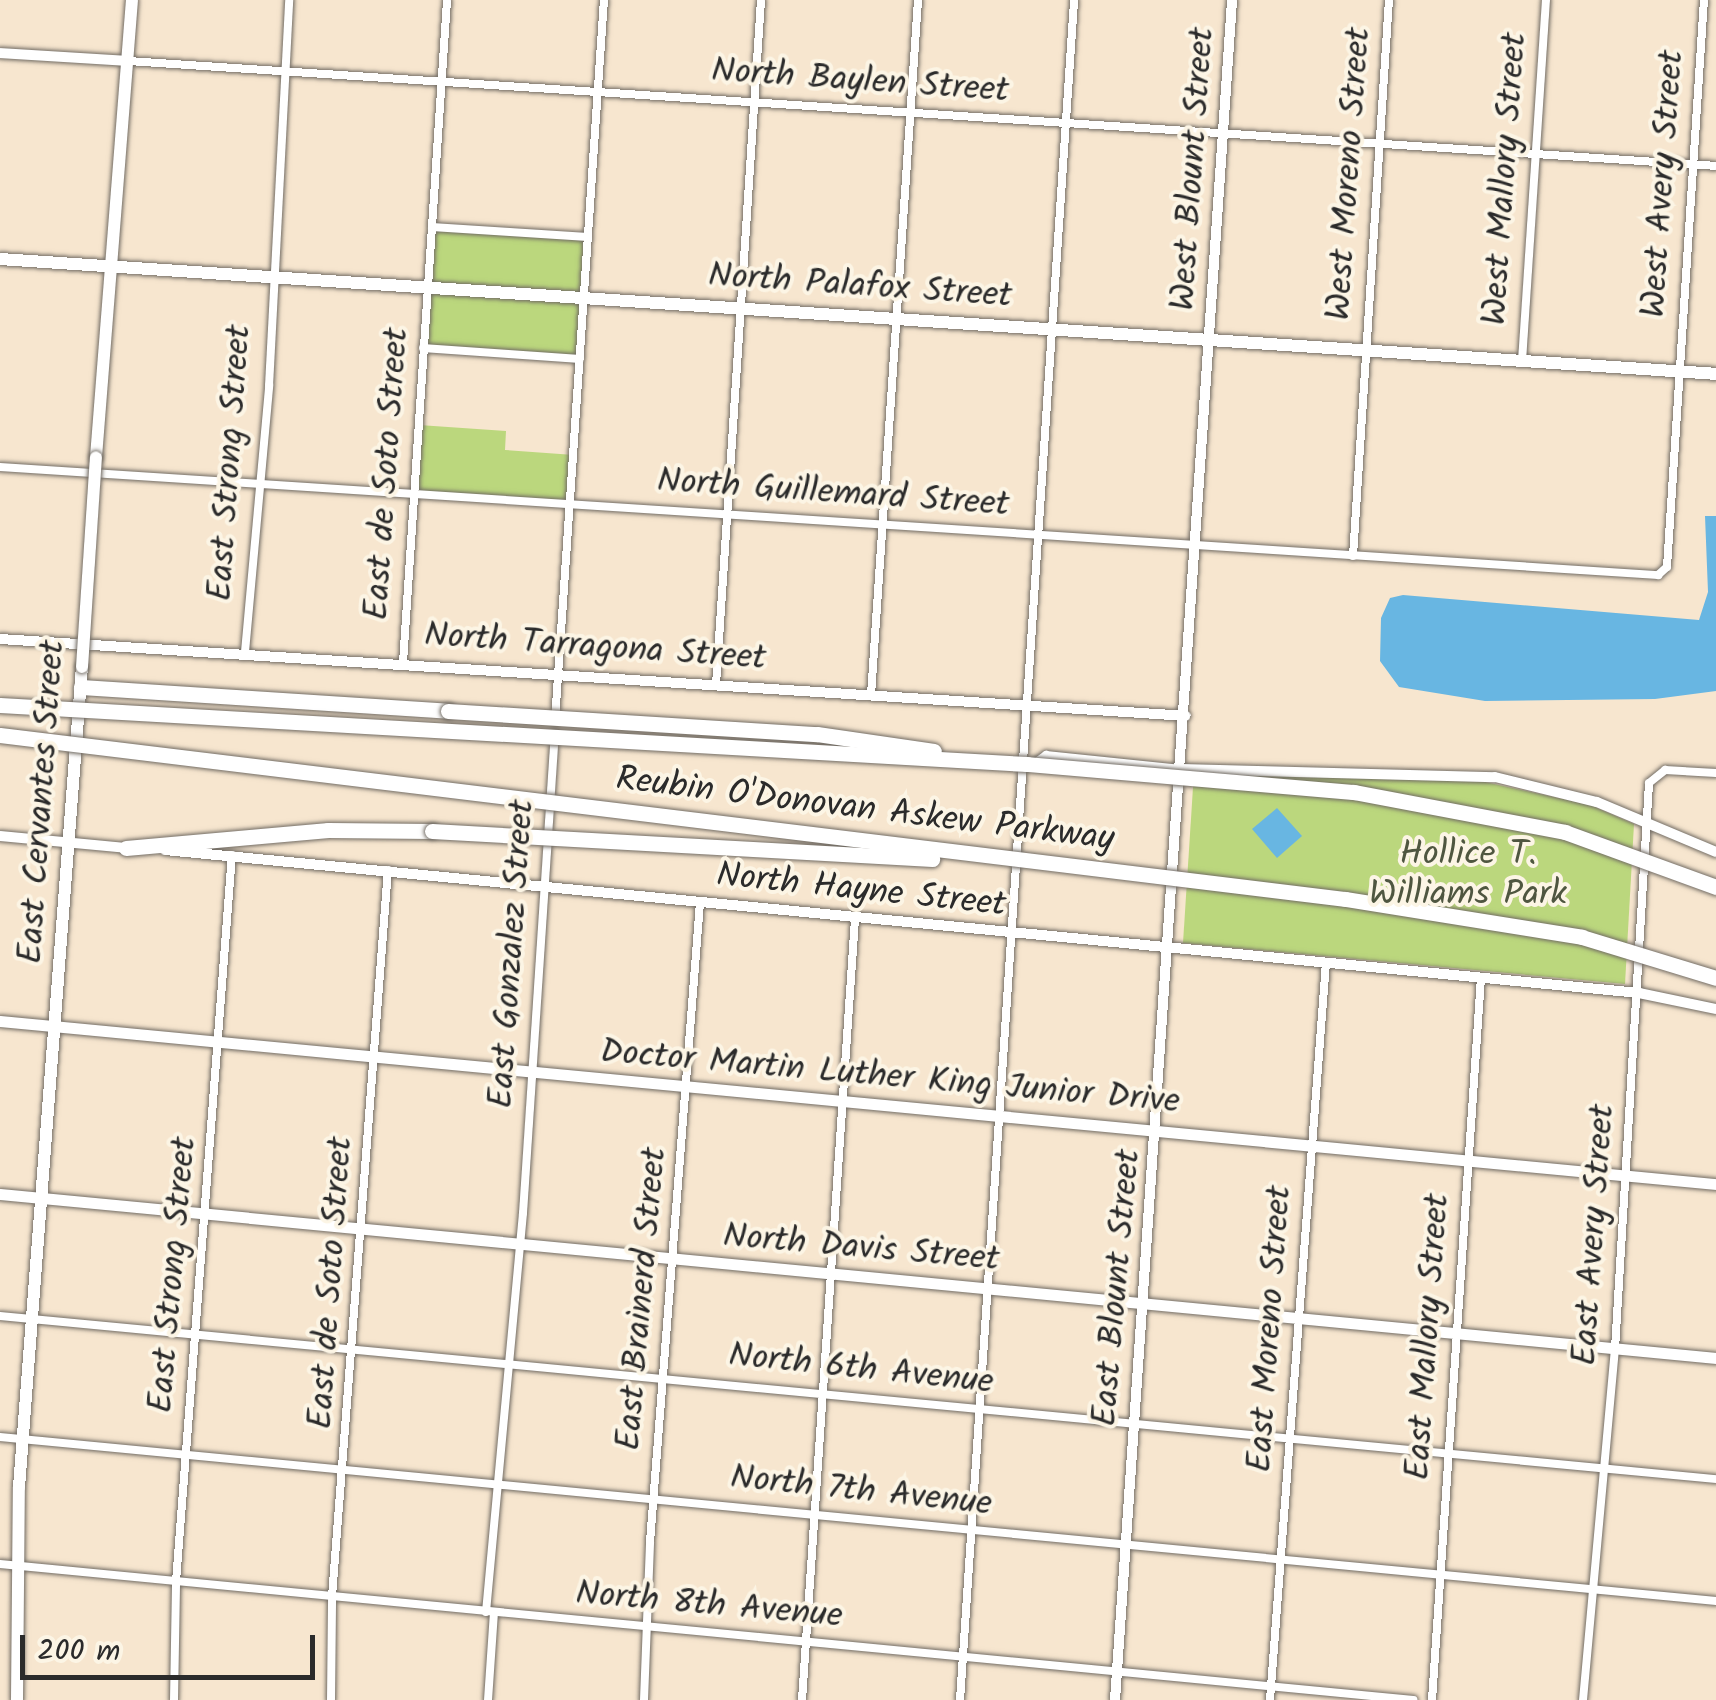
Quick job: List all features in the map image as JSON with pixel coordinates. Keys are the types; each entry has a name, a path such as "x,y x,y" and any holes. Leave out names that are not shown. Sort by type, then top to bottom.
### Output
{"highway":[{"path":"81,687 817,734 1027,764"},
{"name":"Reubin O'Donovan Askew Parkway","path":"0,705 1027,764 1354,792 1476,811 1565,832 1716,887"},
{"name":"Reubin O'Donovan Askew Parkway","path":"0,735 1525,924 1716,978"},
{"path":"126,848 328,830 432,832 1099,869"}],"main road":[{"name":"East Cervantes Street","path":"17,1700 23,1440 46,1198 109,267 132,0"},
{"name":"North Palafox Street","path":"0,259 1716,374"},
{"name":"Doctor Martin Luther King Junior Drive","path":"0,1021 1716,1184"},
{"name":"North Davis Street","path":"0,1194 1716,1358"}],"street":[{"name":"East Strong Street","path":"245,652 257,484 269,386 271,278 289,0"},
{"name":"East de Soto Street","path":"404,662 446,0"},
{"name":"East Gonzalez Street","path":"488,1700 498,1485 548,885 557,673 604,0"},
{"path":"716,685 762,0"},
{"path":"871,695 918,0"},
{"path":"960,1700 1012,934 1026,783 1074,0"},
{"name":"West Blount Street","path":"1210,341 1232,0"},
{"name":"West Moreno Street","path":"1366,351 1389,0"},
{"name":"West Mallory Street","path":"1522,361 1546,0"},
{"name":"West Avery Street","path":"1679,372 1704,0"},
{"name":"North Baylen Street","path":"0,53 1716,166"},
{"path":"432,227 588,237"},
{"name":"East Blount Street","path":"1115,1700 1124,1545 1146,1304 1210,341"},
{"path":"424,348 580,359"},
{"path":"1352,556 1366,351"},
{"name":"North Guillemard Street","path":"0,467 1663,573 1679,372"},
{"name":"North Tarragona Street","path":"0,639 404,662 1186,716"},
{"path":"1026,783 1046,755 1181,769 1495,777 1562,791 1716,852"},
{"name":"East Avery Street","path":"1583,1700 1615,1348 1647,822 1655,774 1716,773"},
{"name":"North Hayne Street","path":"0,836 548,885 1012,934 1639,992 1716,1010"},
{"name":"East Strong Street","path":"174,1700 176,1582 208,1215 232,855"},
{"name":"East de Soto Street","path":"331,1700 332,1597 346,1470 388,870"},
{"name":"East Brainerd Street","path":"644,1700 653,1499 676,1260 700,903"},
{"path":"802,1700 855,918"},
{"name":"East Moreno Street","path":"1270,1700 1268,1686 1302,1319 1326,962"},
{"name":"East Mallory Street","path":"1432,1700 1481,977"},
{"name":"North 6th Avenue","path":"0,1316 1716,1479"},
{"name":"North 7th Avenue","path":"0,1438 1716,1601"},
{"name":"North 8th Avenue","path":"0,1564 1413,1700"}],"green space":[{"path":"432,227 588,237 580,359 424,348"},
{"path":"419,425 506,431 505,450 574,455 570,505 414,494"},
{"name":"Hollice T. Williams Park","path":"1194,772 1476,780 1590,805 1634,824 1625,984 1183,943"}],"water":[{"path":"1705,516 1716,516 1716,691 1655,699 1485,701 1399,687 1380,661 1381,618 1390,598 1403,595 1699,620 1708,592"},
{"path":"1277,808 1302,836 1277,858 1252,829"}]}
